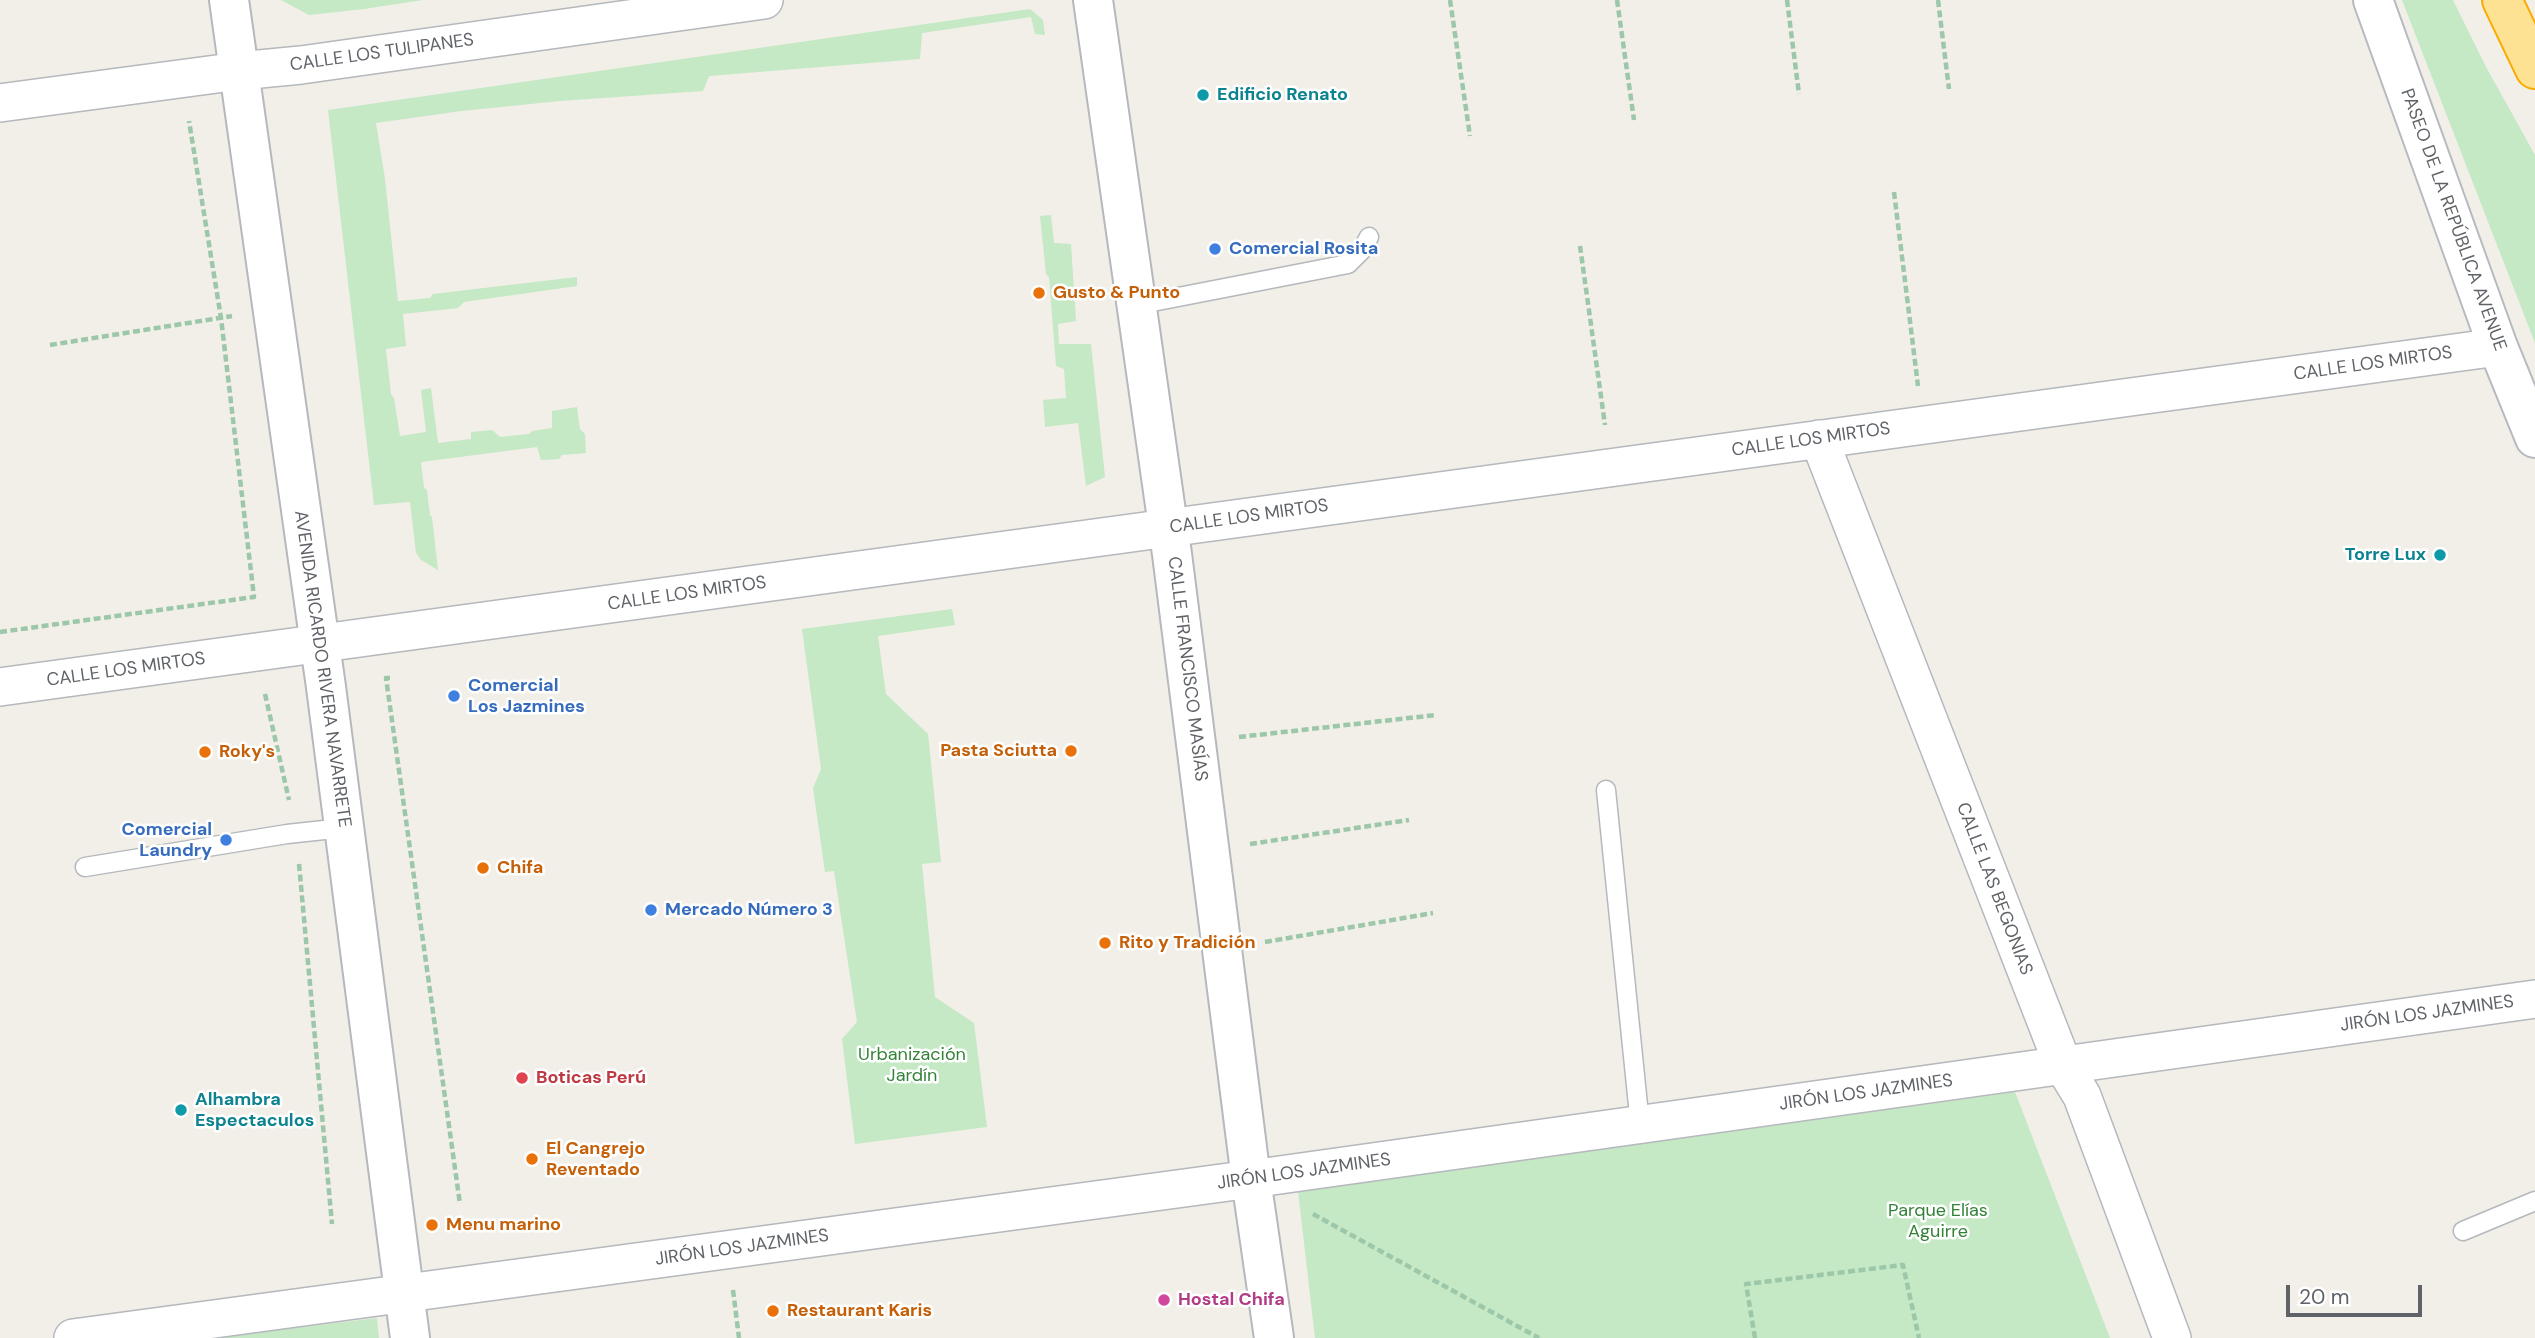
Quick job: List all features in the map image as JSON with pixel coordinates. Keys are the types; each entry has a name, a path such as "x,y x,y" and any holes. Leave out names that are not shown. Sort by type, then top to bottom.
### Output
{"highway":[{"path":"2502,8 2535,69"}],"street":[{"name":"AVENIDA RICARDO RIVERA NAVARRETE","path":"229,0 320,644 410,1338"},
{"name":"CALLE LOS TULIPANES","path":"0,103 301,65 764,0"},
{"name":"CALLE FRANCISCO MASÍAS","path":"1093,0 1169,528 1251,1179 1274,1338"},
{"name":"PASEO DE LA REPÚBLICA AVENUE","path":"2373,0 2498,347 2535,438"},
{"name":"CALLE LOS MIRTOS","path":"0,687 2498,347"},
{"name":"CALLE LAS BEGONIAS","path":"1819,439 2063,1065 2082,1096 2172,1338"},
{"name":"JIRÓN LOS JAZMINES","path":"73,1338 1251,1179 2535,999"}],"lane":[{"path":"1137,305 1348,264 1362,250 1369,237"},
{"path":"1606,790 1640,1125"},
{"path":"85,867 343,828"},
{"path":"2463,1231 2535,1201"}],"path":[{"path":"1450,0 1470,135"},
{"path":"1617,0 1634,120"},
{"path":"1787,0 1799,94"},
{"path":"1938,0 1949,89"},
{"path":"0,632 254,597 221,318 189,118"},
{"path":"1894,192 1923,425"},
{"path":"1580,246 1611,468"},
{"path":"50,345 273,310"},
{"path":"400,676 386,678 460,1204"},
{"path":"267,694 296,833 332,1224"},
{"path":"1197,742 1436,715"},
{"path":"1210,850 1409,820"},
{"path":"1223,949 1433,913"},
{"path":"1311,1212 1539,1338"},
{"path":"1755,1338 1746,1284 1903,1265 1919,1338"}],"green space":[{"path":"281,0 423,0 309,15"},
{"path":"2402,0 2453,0 2485,65 2535,155 2535,343"},
{"path":"1030,9 1043,20 1045,35 1035,34 1031,17 922,33 920,59 709,76 703,91 560,101 376,123 398,301 430,298 433,294 577,277 577,286 464,302 458,308 403,314 406,346 386,349 391,394 400,436 426,432 421,390 431,388 438,443 471,439 471,432 492,430 500,437 529,434 532,431 552,428 552,411 577,407 580,429 585,434 586,453 541,460 537,447 421,462 424,488 427,490 432,517 438,570 421,560 416,553 410,502 374,505 328,110"},
{"path":"1051,215 1054,243 1071,244 1076,321 1058,324 1059,344 1091,344 1105,477 1086,486 1078,423 1045,427 1043,400 1066,398 1064,369 1056,366 1049,277 1046,274 1040,216"},
{"name":"Urbanización Jardín","path":"952,609 955,625 878,636 886,694 928,734 941,862 922,864 935,997 974,1023 987,1127 855,1144 842,1039 857,1022 834,871 825,872 813,788 821,769 802,629"},
{"name":"Parque Elías Aguirre","path":"2015,1092 2110,1338 1315,1338 1298,1191"},
{"path":"377,1318 379,1338 211,1338"}],"place":[{"name":"Edificio Renato","path":"1203,95"},
{"name":"Comercial Rosita","path":"1215,249"},
{"name":"Gusto & Punto","path":"1039,293"},
{"name":"Torre Lux","path":"2440,555"},
{"name":"Comercial Los Jazmines","path":"454,696"},
{"name":"Pasta Sciutta","path":"1071,751"},
{"name":"Roky's","path":"205,752"},
{"name":"Comercial Laundry","path":"226,840"},
{"name":"Chifa","path":"483,868"},
{"name":"Mercado Número 3","path":"651,910"},
{"name":"Rito y Tradición","path":"1105,943"},
{"name":"Boticas Perú","path":"522,1078"},
{"name":"Alhambra Espectaculos","path":"181,1110"},
{"name":"El Cangrejo Reventado","path":"532,1159"},
{"name":"Menu marino","path":"432,1225"},
{"name":"Hostal Chifa","path":"1164,1300"},
{"name":"Restaurant Karis","path":"773,1311"}]}
